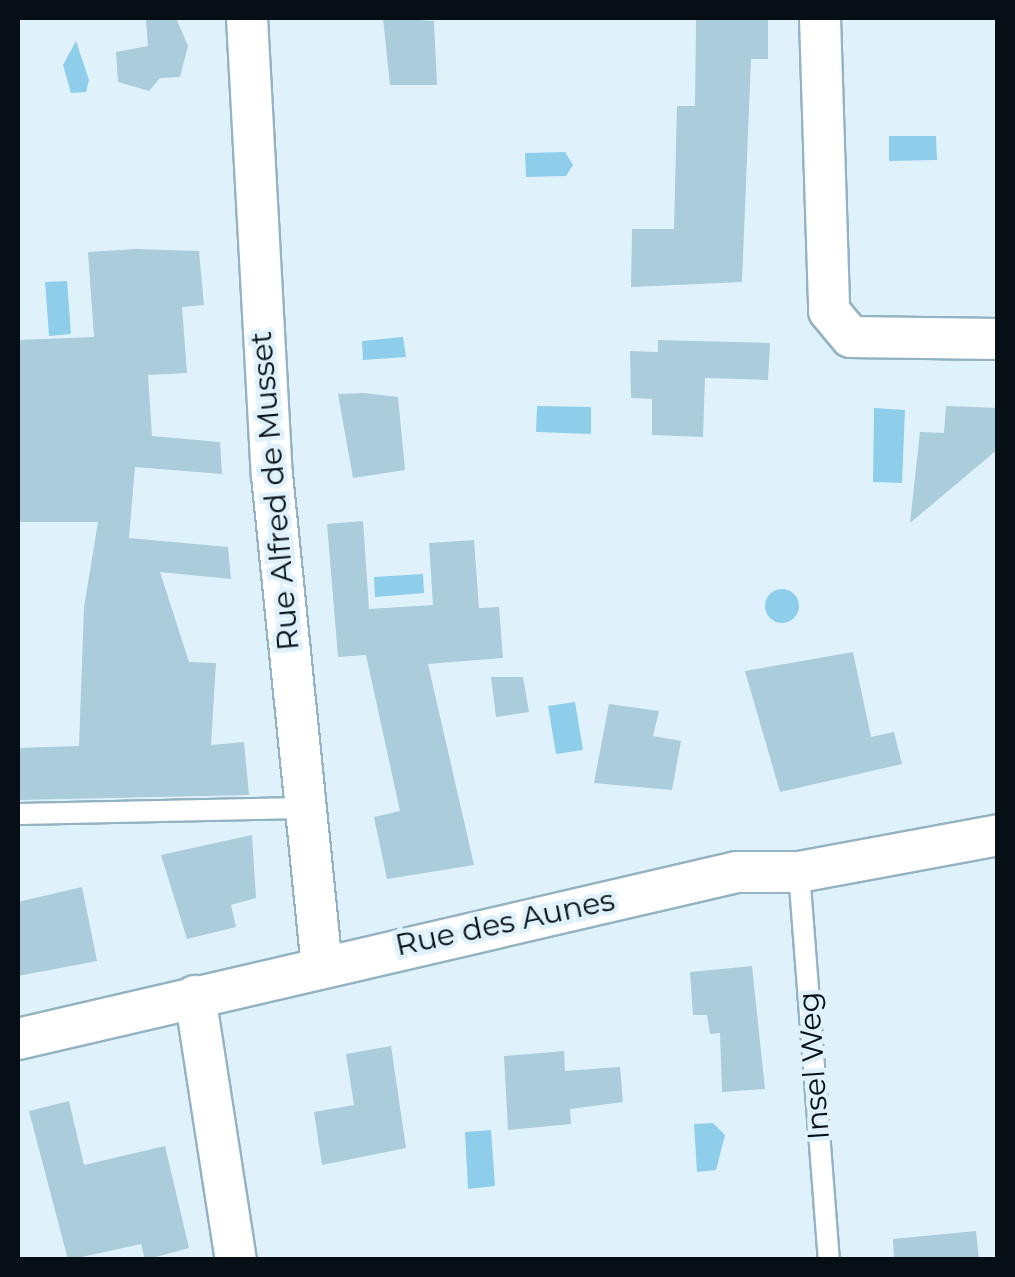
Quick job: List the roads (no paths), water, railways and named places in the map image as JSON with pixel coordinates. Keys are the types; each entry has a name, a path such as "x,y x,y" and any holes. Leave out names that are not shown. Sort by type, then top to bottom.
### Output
{"street":[{"name":"Rue Alfred de Musset","path":"247,18 252,187 302,808 322,964"},
{"path":"820,18 830,311 851,337 998,339"},
{"name":"Rue des Aunes","path":"18,1039 322,964 738,872 799,872 998,835"},
{"path":"195,996 236,1260"}],"lane":[{"path":"18,814 302,808"},
{"name":"Insel Weg","path":"799,872 830,1260"}],"water":[{"path":"76,41 89,80 86,92 71,93 63,65"},
{"path":"889,136 936,136 937,160 889,161"},
{"path":"565,152 573,165 566,176 526,177 525,153"},
{"path":"67,281 71,334 49,336 45,282"},
{"path":"403,337 406,357 363,360 362,341"},
{"path":"537,406 591,407 591,434 536,432"},
{"path":"874,408 905,410 902,483 873,482"},
{"path":"423,574 424,593 375,597 374,577"},
{"path":"782,589 794,594 799,606 794,618 782,623 770,618 765,606 770,594"},
{"path":"575,702 583,750 556,754 548,706"},
{"path":"713,1123 725,1135 716,1170 697,1172 694,1124"},
{"path":"491,1130 495,1186 468,1189 465,1132"}]}
